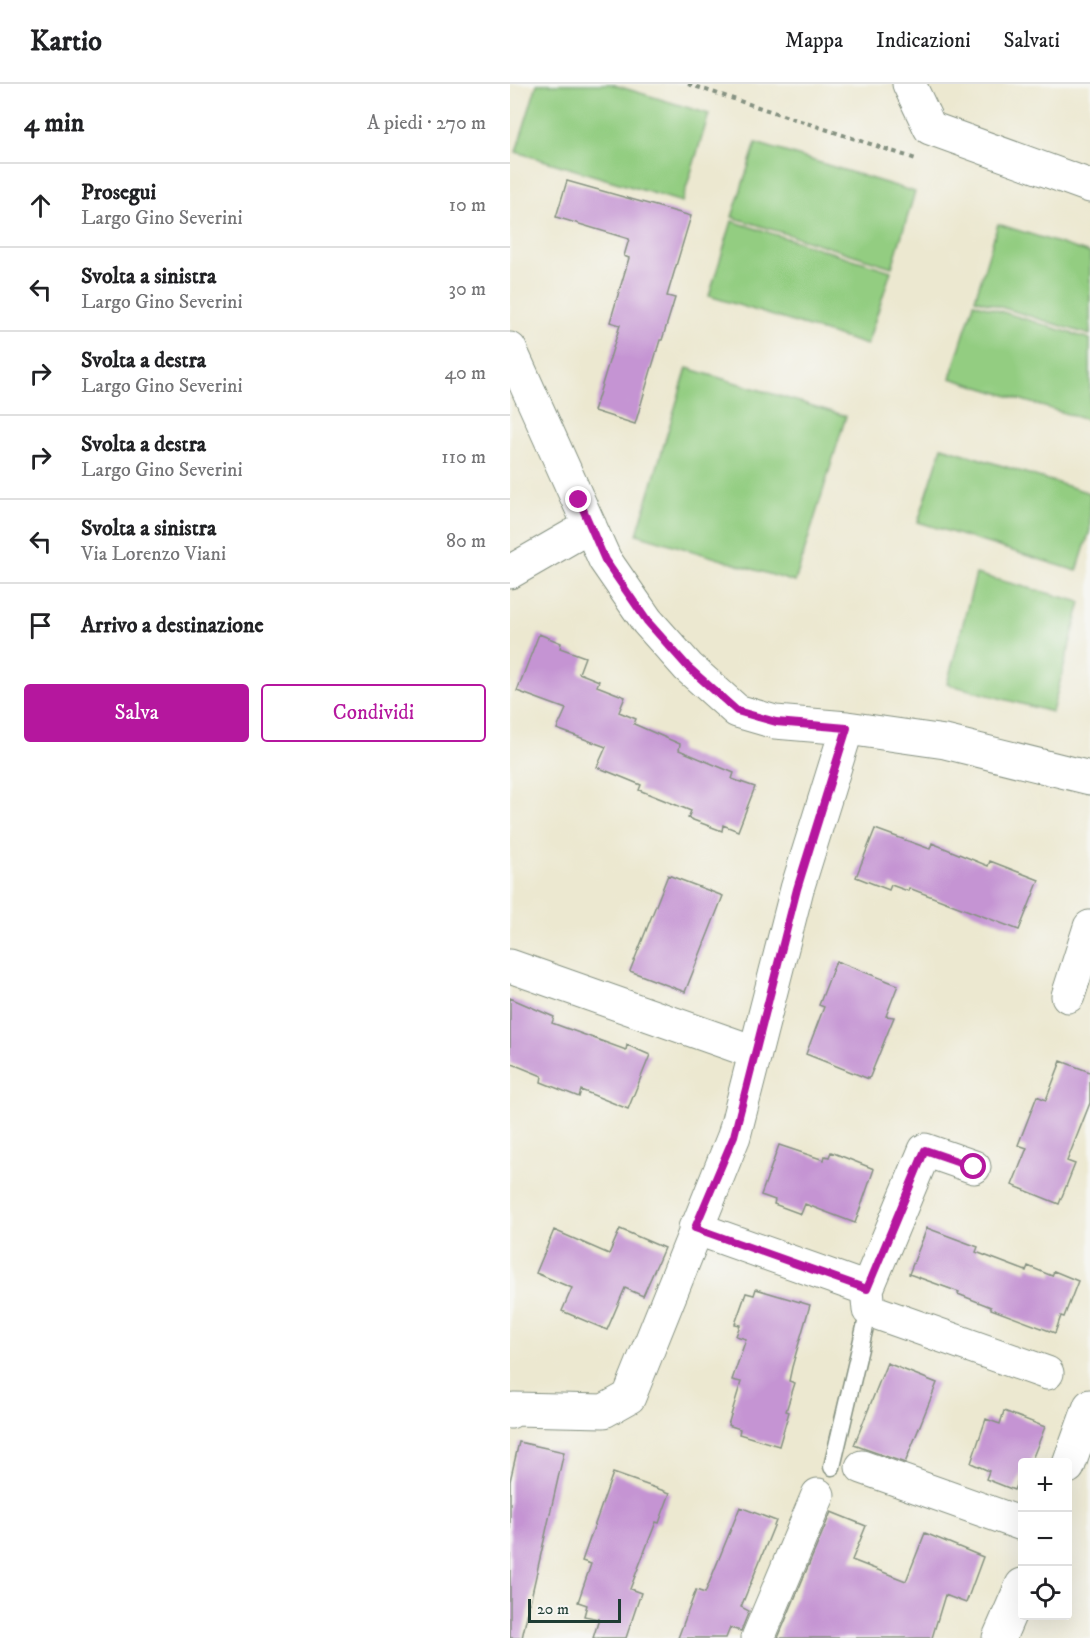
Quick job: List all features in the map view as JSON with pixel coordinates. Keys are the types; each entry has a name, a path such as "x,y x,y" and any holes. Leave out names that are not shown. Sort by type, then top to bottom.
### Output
{"street":[{"path":"909,84 930,128 1090,186"},
{"path":"510,349 605,560 647,621 688,667 737,711 776,722 847,728 945,742 1090,778"},
{"path":"510,572 590,526"},
{"path":"510,1412 514,1409 604,1411 629,1397 695,1228 734,1136 797,889 847,728"},
{"path":"1068,996 1090,927"},
{"path":"510,966 754,1052"},
{"path":"868,1300 925,1150 974,1167"},
{"path":"695,1228 1047,1373"},
{"path":"1071,1458 1090,1406"},
{"path":"758,1638 837,1476 1018,1523"},
{"path":"999,1638 1018,1596"}],"lane":[{"path":"837,1476 868,1300"}],"path":[{"path":"688,84 917,159"}],"green space":[{"path":"537,84 611,84 709,114 682,202 516,152"},
{"path":"756,143 915,192 892,267 732,217"},
{"path":"732,221 891,271 867,345 709,296"},
{"path":"998,224 1090,253 1090,335 975,299"},
{"path":"974,303 1090,339 1090,421 950,378"},
{"path":"687,368 846,416 795,582 637,534"},
{"path":"942,447 1090,493 1090,530 1077,571 918,522"},
{"path":"976,574 1081,602 1052,712 947,684"}],"building":[{"path":"567,181 691,216 667,296 675,298 635,424 594,411 620,325 610,322 629,258 624,256 629,239 556,217"},
{"path":"539,634 561,643 560,648 585,657 579,673 599,681 597,686 625,697 619,712 636,719 634,724 680,744 679,750 734,773 732,779 755,787 738,831 723,825 722,831 688,818 691,811 639,790 641,785 597,767 606,747 557,729 566,709 517,691"},
{"path":"875,829 930,849 932,843 988,866 990,861 1039,880 1019,930 909,888 908,891 891,885 889,890 856,877"},
{"path":"668,875 723,896 685,992 630,971"},
{"path":"836,961 898,985 886,1016 894,1017 869,1079 806,1054 824,1007 819,1005"},
{"path":"510,998 554,1017 552,1023 626,1050 627,1045 650,1055 628,1109 581,1090 579,1097 541,1082 542,1076 510,1063"},
{"path":"1061,1061 1090,1072 1090,1103 1067,1161 1075,1164 1059,1204 1012,1185 1027,1148 1018,1145 1037,1096 1046,1100"},
{"path":"779,1145 824,1160 825,1156 829,1157 831,1152 874,1169 855,1223 805,1204 801,1214 774,1204 775,1200 761,1195"},
{"path":"927,1228 978,1247 976,1252 1026,1271 1028,1266 1052,1276 1054,1271 1078,1281 1055,1333 991,1309 991,1307 958,1294 959,1292 909,1274"},
{"path":"620,1229 664,1248 643,1296 625,1288 607,1330 562,1311 572,1288 536,1273 554,1230 609,1254"},
{"path":"756,1289 810,1305 792,1367 789,1381 795,1383 786,1411 789,1412 779,1446 739,1434 740,1429 728,1425 741,1382 732,1380 746,1339 736,1336 740,1325 735,1324 746,1293 754,1295"},
{"path":"887,1363 937,1383 905,1463 854,1445"},
{"path":"1004,1411 1045,1427 1033,1458 1018,1458 1018,1481 1014,1490 986,1479 989,1471 971,1463 986,1419 1000,1424"},
{"path":"519,1442 564,1452 522,1638 510,1638 510,1481"},
{"path":"613,1473 670,1493 630,1589 641,1593 626,1638 593,1638 599,1619 584,1616 587,1605 578,1602 591,1564 582,1561"},
{"path":"740,1507 776,1521 741,1607 749,1611 741,1631 730,1628 726,1638 678,1638 696,1590 705,1593"},
{"path":"831,1512 866,1526 852,1560 906,1581 925,1533 983,1557 966,1603 945,1595 932,1638 778,1638"}],"route":[{"path":"579,500 605,560 647,621 688,667 737,711 776,722 847,728 797,889 734,1136 695,1228 867,1289 925,1150 974,1167"}]}
